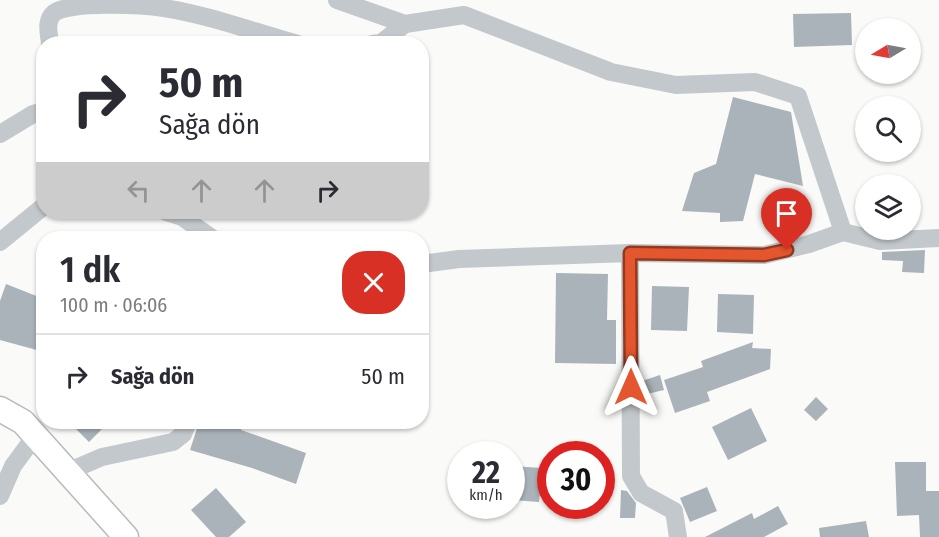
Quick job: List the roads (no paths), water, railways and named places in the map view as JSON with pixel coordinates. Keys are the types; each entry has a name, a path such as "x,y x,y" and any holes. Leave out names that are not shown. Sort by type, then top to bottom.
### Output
{"main road":[{"path":"0,409 23,422 126,537"}],"street":[{"path":"337,0 405,24 464,15 611,72 676,85 755,82 798,96 843,232"},
{"path":"49,36 48,22 52,14 61,9 87,6 163,8 268,36"},
{"path":"390,36 405,24"},
{"path":"0,134 36,113"},
{"path":"0,242 36,213"},
{"path":"186,219 202,231"},
{"path":"429,263 459,259 630,253 764,255 809,244 843,232 880,241 939,238"},
{"path":"630,253 631,476 641,493 674,511 678,537"},
{"path":"67,472 102,457 173,442 183,434 185,429"},
{"path":"0,496 13,466 35,436"}]}
